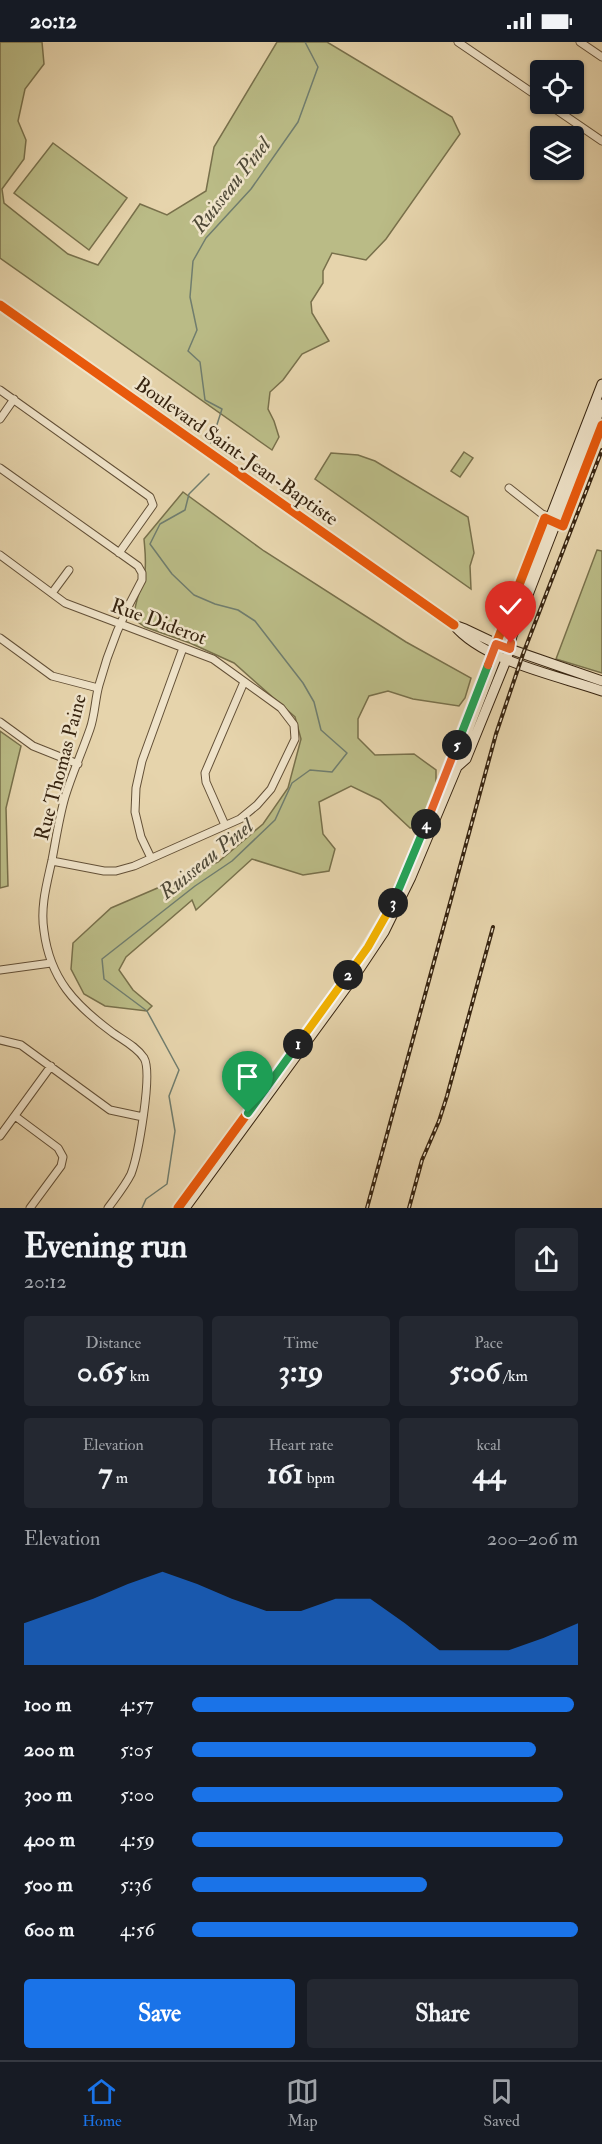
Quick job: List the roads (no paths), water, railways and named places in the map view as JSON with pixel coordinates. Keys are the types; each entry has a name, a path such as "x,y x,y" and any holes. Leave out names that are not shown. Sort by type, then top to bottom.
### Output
{"street":[{"path":"458,42 530,91"},
{"path":"580,42 602,57"},
{"path":"563,114 602,141"},
{"name":"Boulevard Saint-Jean-Baptiste","path":"0,306 454,625 462,636 602,691"},
{"path":"185,1208 356,974 384,932 411,877 457,767 466,759 602,384"},
{"path":"0,390 150,497 153,505 119,553 0,468"},
{"path":"0,419 14,399"},
{"path":"554,519 602,404"},
{"path":"509,488 542,514 554,519"},
{"name":"Rue Thomas Paine","path":"108,1208 132,1171 148,1075 144,1059 139,1052 90,1016 63,986 51,963 43,920 45,890 65,796 91,726 98,688 119,625 142,580 142,573 138,566 119,553"},
{"name":"Rue Diderot","path":"0,555 65,603 213,659 281,708 290,719 296,732 293,746 271,789 251,811 225,825"},
{"path":"52,593 69,570"},
{"path":"0,638 52,676 98,688"},
{"path":"151,858 141,837 135,812 136,788 142,761 183,648"},
{"name":"Boulevard Saint-Jean-Baptiste","path":"504,652 602,681"},
{"path":"52,861 116,872 225,825 206,782 205,773 244,682"},
{"path":"0,722 33,746 78,764"},
{"path":"0,970 51,963"},
{"path":"0,1040 21,1044 110,1110 142,1117"},
{"path":"0,1136 51,1066"},
{"path":"15,1116 58,1148 63,1157 61,1166 30,1208"}],"waterway":[{"name":"Ruisseau Pinel","path":"211,443 222,409 205,400 200,362 188,351 197,330 190,297 193,261 206,238 251,189 298,122 318,67 305,42"},
{"name":"Ruisseau Pinel","path":"142,1208 146,1199 167,1184 175,1131 169,1096 179,1070 147,1011 104,979 102,959 195,886 232,861 275,820 292,783 310,770 332,772 347,753 321,730 314,702 303,683 255,621 238,610 194,595 172,574 150,544 160,524 185,510 189,494 209,474"}],"railway":[{"path":"367,1208 496,734 523,654 602,450"},
{"path":"409,1208 422,1160 447,1096 493,927"}]}
